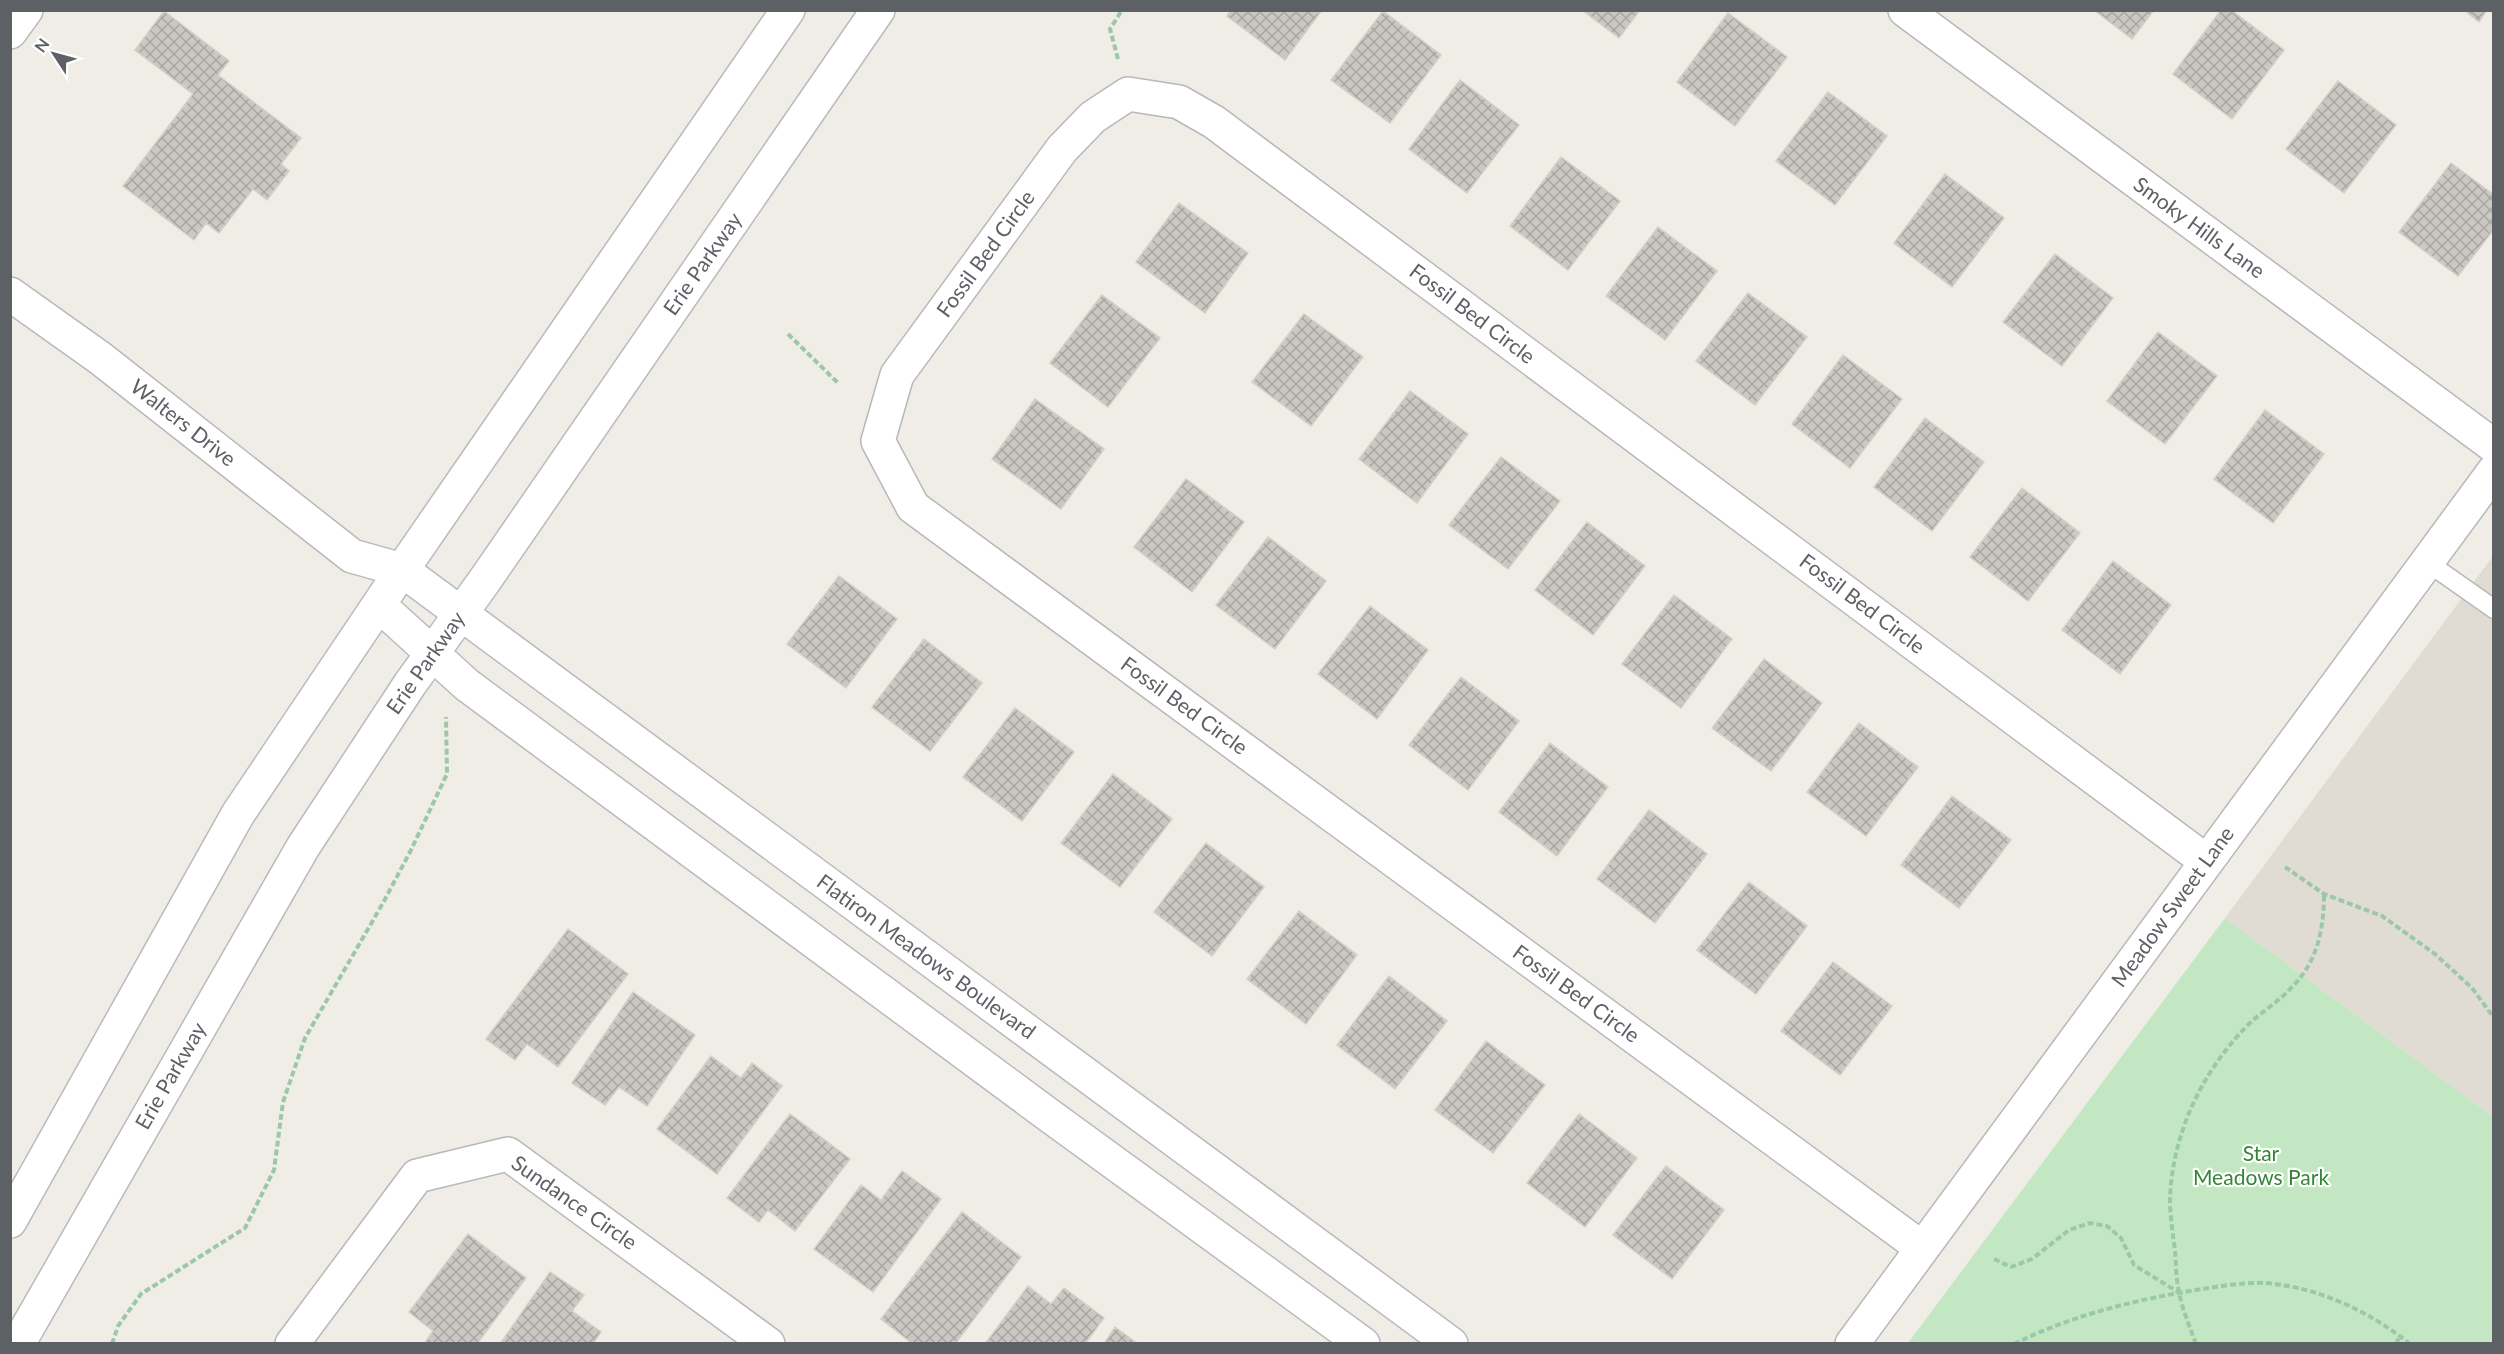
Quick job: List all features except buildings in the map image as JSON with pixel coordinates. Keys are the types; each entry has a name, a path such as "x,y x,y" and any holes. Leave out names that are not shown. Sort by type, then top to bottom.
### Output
{"street":[{"path":"10,32 26,10"},
{"path":"10,1221 238,814 402,570 788,10"},
{"name":"Erie Parkway","path":"18,1344 303,847 432,653 878,10"},
{"name":"Smoky Hills Lane","path":"1905,10 2493,446"},
{"name":"Fossil Bed Circle","path":"1922,1248 913,507 878,441 897,375 1062,150 1093,117 1128,94 1179,102 1214,122 2206,861"},
{"name":"Walters Drive","path":"10,294 100,358 352,556 402,570"},
{"name":"Meadow Sweet Lane","path":"1852,1344 2493,471"},
{"name":"Walters Drive","path":"352,556 379,605"},
{"name":"Flatiron Meadows Boulevard","path":"402,570 1451,1344"},
{"path":"379,605 467,685 1363,1344"},
{"name":"Sundance Circle","path":"292,1344 417,1176 508,1154 768,1344"}],"lane":[{"path":"2427,562 2493,609"}],"path":[{"path":"1122,10 1110,29 1128,94"},
{"path":"788,334 838,383"},
{"path":"112,1344 118,1326 141,1294 245,1228 274,1170 283,1102 305,1038 388,894 447,774 446,717"},
{"path":"2285,867 2324,894 2382,916 2436,954 2472,988 2493,1018"},
{"path":"2196,1344 2179,1293 2170,1201 2175,1156 2189,1111 2205,1079 2225,1050 2246,1027 2293,987 2307,968 2318,946 2324,923 2324,894"},
{"path":"1994,1259 2011,1267 2032,1259 2069,1230 2090,1223 2107,1226 2121,1238 2134,1265 2179,1293"},
{"path":"2014,1344 2045,1328 2109,1309 2179,1293 2264,1283 2322,1294 2374,1317 2410,1344"},
{"path":"2396,1344 2400,1336"}],"shaded area":[{"path":"2493,556 2493,1117 2225,918"}],"green space":[{"name":"Star Meadows Park","path":"2225,918 2493,1117 2493,1343 1908,1343"}]}
